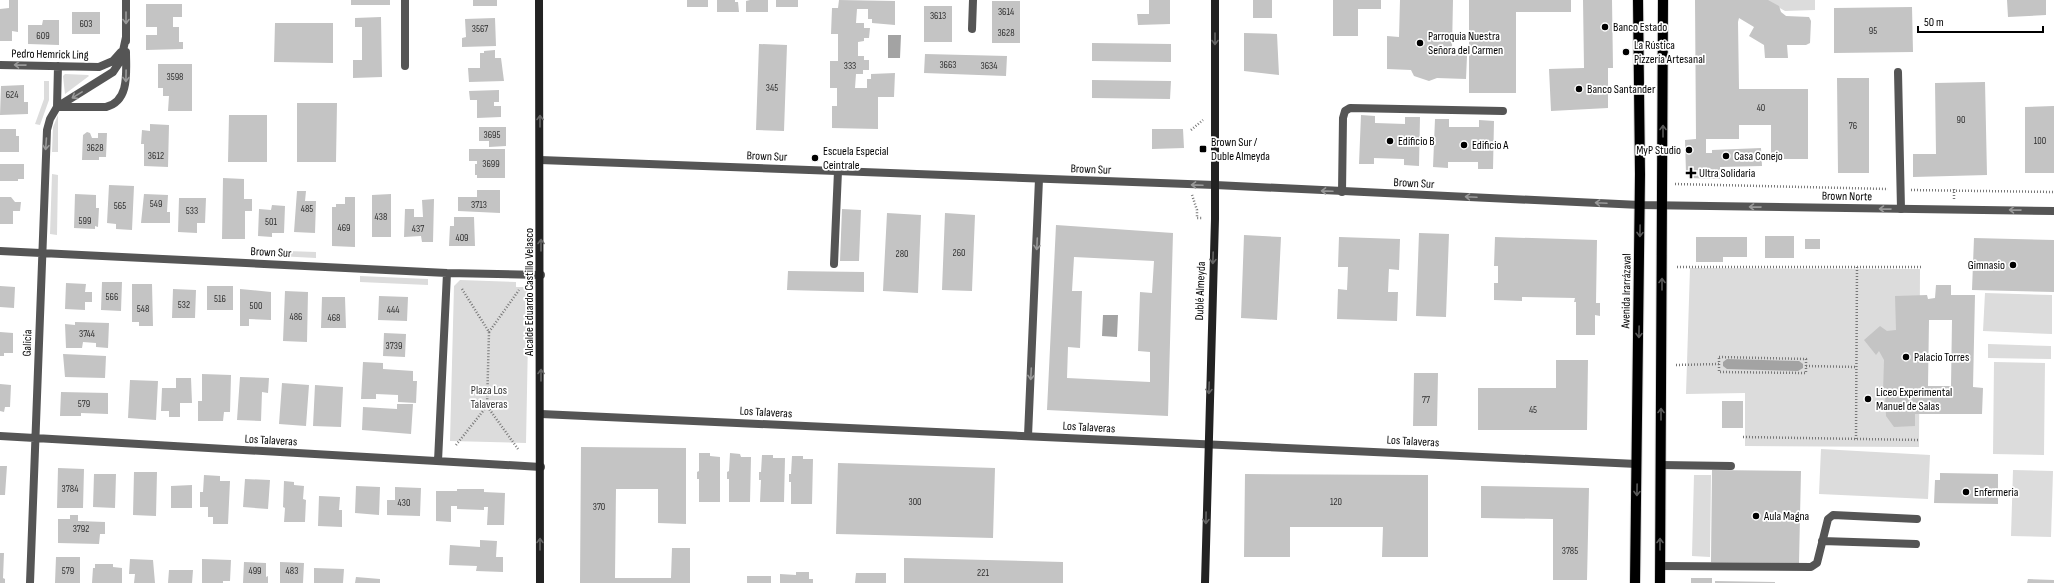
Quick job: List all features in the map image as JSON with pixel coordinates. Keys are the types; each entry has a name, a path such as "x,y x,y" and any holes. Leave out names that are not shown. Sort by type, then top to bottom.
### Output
{"main road":[{"name":"Alcalde Eduardo Castillo Velasco","path":"539,0 541,275 540,583"},
{"name":"Dublé Almeyda","path":"1205,583 1215,185 1215,0"},
{"name":"Avenida Irarrázaval","path":"1635,583 1640,205 1638,0"},
{"path":"1660,583 1663,0"}],"street":[{"path":"57,107 106,107 113,105 119,100 126,83 126,0"},
{"path":"404,0 405,66"},
{"path":"972,29 973,0"},
{"path":"57,107 113,72 121,60 126,37"},
{"name":"Pedro Hemrick Ling","path":"0,65 99,67 109,64 118,57 123,48 126,37"},
{"name":"Galicia","path":"30,583 46,142 50,119 57,107 58,66"},
{"path":"1898,72 1901,209"},
{"path":"1342,192 1343,118 1345,111 1350,108 1503,111"},
{"name":"Brown Sur","path":"540,160 1215,185 1640,205"},
{"path":"834,264 838,171"},
{"path":"1028,436 1039,179"},
{"name":"Brown Norte","path":"1640,205 2054,210"},
{"name":"Brown Sur","path":"0,251 447,273 541,275"},
{"path":"438,461 447,273"},
{"name":"Los Talaveras","path":"541,414 1637,464"},
{"name":"Los Talaveras","path":"0,436 541,467"},
{"path":"1661,465 1731,466"},
{"path":"1660,566 1811,567 1817,563 1828,519 1833,515 1917,518"},
{"path":"1822,540 1916,544"}],"path":[{"path":"1675,184 1901,190 2054,192"},
{"path":"1192,195 1197,210 1197,218 1205,219"},
{"path":"1677,267 1923,267"},
{"path":"1856,439 1857,267"},
{"path":"456,445 487,406 489,332 462,289"},
{"path":"489,332 519,290"},
{"path":"1719,357 1806,359 1806,373 1718,372 1719,364 1719,357"},
{"path":"1676,365 1719,364"},
{"path":"1806,366 1856,367"},
{"path":"487,406 518,449"},
{"path":"1743,437 1920,440"}],"green space":[{"path":"1766,0 1815,0 1815,10 1785,11"},
{"path":"65,74 89,76 65,94 63,76"},
{"path":"44,81 49,81 49,100 40,125 35,124 44,99"},
{"path":"58,115 58,152 52,152 53,127"},
{"path":"52,174 58,175 57,235 50,234"},
{"path":"258,250 316,252 316,258 258,255"},
{"path":"1690,268 1920,269 1919,447 1745,446 1745,393 1686,394"},
{"path":"360,276 428,279 428,285 360,282"},
{"name":"Plaza Los Talaveras","path":"460,280 516,282 516,287 529,287 526,443 450,441 454,286"},
{"path":"1985,293 2052,295 2052,334 1983,331"},
{"path":"1988,344 2051,346 2051,359 1988,358"},
{"path":"1994,362 2045,363 2044,455 1993,454"},
{"path":"1821,449 1930,455 1928,499 1819,494"},
{"path":"2013,470 2053,471 2051,537 2011,536"},
{"path":"1694,475 1711,475 1710,557 1692,556"}],"shaded area":[{"path":"888,35 901,35 900,58 888,58"},
{"path":"1103,315 1118,315 1117,337 1102,336"},
{"path":"1727,359 1799,361 1803,364 1803,368 1798,371 1727,369 1723,366 1723,362"}],"building":[{"path":"9,0 18,0 18,32 12,31 12,41 0,41 0,9 9,8"},
{"path":"351,0 390,0 390,5 351,5"},
{"path":"473,0 497,0 497,6 473,6"},
{"path":"687,0 708,0 708,7 687,7"},
{"path":"717,0 735,0 735,2 738,2 739,12 717,12"},
{"path":"768,0 768,12 746,12 746,1"},
{"path":"776,0 798,0 798,7 776,7"},
{"path":"839,0 895,1 895,25 872,23 872,19 868,19 868,9 857,9 856,23 864,23 864,28 870,28 869,38 864,38 864,41 858,42 858,56 864,56 864,60 869,60 869,70 863,70 863,74 856,74 855,88 867,88 867,79 871,79 871,74 895,73 894,97 878,97 878,129 832,128 832,106 837,106 837,88 830,88 830,61 838,61 838,34 831,34 832,8 838,8"},
{"path":"1149,0 1170,0 1170,24 1138,25 1137,14 1149,14"},
{"path":"1253,0 1272,0 1272,18 1253,18"},
{"path":"1333,0 1381,0 1381,9 1358,9 1358,36 1333,36"},
{"name":"Parroquia Nuestra Señora del Carmen","path":"1400,0 1453,0 1452,49 1467,56 1466,79 1437,78 1429,81 1414,76 1411,70 1387,69 1387,36 1399,37"},
{"path":"1469,0 1571,0 1571,12 1516,12 1516,93 1469,93"},
{"path":"1583,0 1612,0 1613,68 1608,68 1608,108 1551,111 1549,69 1584,68"},
{"path":"1695,0 1768,0 1779,6 1781,12 1786,16 1809,17 1811,21 1810,43 1806,45 1787,45 1788,58 1765,58 1764,45 1749,36 1754,27 1739,18 1738,22 1739,89 1808,89 1808,159 1771,159 1771,125 1739,125 1739,139 1706,139 1706,153 1712,153 1712,150 1761,148 1762,166 1720,167 1720,179 1689,178 1686,173 1685,140 1696,139"},
{"path":"2007,0 2046,0 2046,15 2008,17"},
{"path":"992,1 1020,1 1020,43 992,43"},
{"path":"146,4 182,4 182,17 173,17 173,27 179,27 179,42 183,42 183,49 146,50 146,35 157,35 157,27 146,27"},
{"path":"924,6 952,6 952,42 924,42"},
{"path":"1912,7 1913,52 1834,53 1834,8"},
{"path":"72,12 100,12 100,34 72,34"},
{"path":"381,17 382,77 353,78 353,60 362,60 362,27 355,27 355,18"},
{"path":"495,18 496,46 462,47 462,38 466,37 465,19"},
{"path":"43,20 59,20 59,45 28,44 28,25 42,25"},
{"path":"275,23 333,23 333,63 274,62"},
{"path":"1244,33 1277,34 1279,75 1244,71"},
{"path":"1092,43 1171,44 1171,62 1092,61"},
{"path":"759,44 787,45 784,131 756,130"},
{"path":"495,50 495,58 501,58 504,81 469,82 468,68 480,68 480,53"},
{"path":"925,54 1007,56 1006,76 924,73"},
{"path":"158,64 192,64 192,111 168,111 169,96 163,96 163,88 158,88"},
{"path":"1837,78 1869,78 1869,173 1838,173"},
{"path":"1092,80 1171,81 1170,99 1092,98"},
{"path":"1985,82 1987,175 1913,177 1913,154 1936,154 1935,83"},
{"path":"24,85 24,102 28,102 28,114 0,115 1,86"},
{"path":"499,90 499,102 494,102 494,106 501,106 501,117 477,118 477,100 470,100 469,91"},
{"path":"297,103 337,103 336,162 297,162"},
{"path":"2054,106 2054,173 2025,173 2025,107"},
{"path":"229,115 267,115 267,162 228,162"},
{"name":"Edificio B","path":"1361,115 1375,116 1375,123 1405,124 1405,117 1420,117 1419,166 1404,165 1404,159 1374,158 1374,164 1359,164"},
{"name":"Edificio A","path":"1435,119 1449,119 1449,127 1479,127 1479,120 1494,121 1493,169 1478,169 1478,162 1448,162 1448,168 1433,167"},
{"path":"150,124 169,125 168,167 144,166 144,144 141,144 142,130 150,131"},
{"path":"479,127 506,127 506,146 489,147 489,141 479,141"},
{"path":"0,129 16,129 16,136 19,136 19,152 0,152"},
{"path":"1152,129 1183,129 1184,148 1152,149"},
{"path":"87,132 90,133 92,138 98,138 98,133 107,133 106,157 99,157 99,160 82,160 83,135"},
{"path":"469,149 505,149 505,178 477,178 477,175 475,175 475,164 477,164 477,161 469,161"},
{"path":"0,164 24,164 24,179 18,179 18,181 0,181"},
{"path":"223,178 244,179 244,199 252,199 252,211 245,211 245,239 222,239"},
{"path":"109,185 134,186 132,230 116,229 116,224 107,223"},
{"path":"477,190 500,190 500,213 458,211 458,197 477,197"},
{"path":"297,191 306,191 305,201 316,201 315,233 294,232"},
{"path":"75,194 96,195 96,208 99,208 98,227 95,226 95,229 74,228"},
{"path":"144,194 168,195 167,212 170,212 170,223 141,223"},
{"path":"391,194 391,237 372,237 372,195"},
{"path":"0,197 11,197 15,202 21,202 20,211 13,211 13,224 0,224"},
{"path":"345,197 355,197 355,247 332,246 332,207 336,207 336,204 345,204"},
{"path":"179,198 206,198 205,223 197,223 197,233 178,232"},
{"path":"434,199 433,242 422,242 421,236 404,237 405,209 414,209 414,217 423,217 422,200"},
{"path":"272,205 285,206 284,233 272,233 272,237 258,236 259,209 271,210"},
{"path":"842,209 861,210 859,261 840,261"},
{"path":"887,213 921,215 918,293 883,291"},
{"path":"945,213 975,215 972,291 942,290"},
{"path":"454,217 474,217 475,246 449,246 450,226 454,226"},
{"path":"1056,225 1173,233 1168,416 1047,410","holes":["1074,257 1154,261 1152,293 1140,292 1138,351 1150,352 1150,382 1067,378 1068,347 1080,348 1082,291 1072,291"]},
{"path":"1419,233 1449,234 1446,317 1416,316"},
{"path":"1244,235 1281,237 1277,320 1241,318"},
{"path":"1765,236 1794,236 1794,258 1765,258"},
{"path":"1339,237 1400,239 1399,270 1389,269 1388,292 1398,292 1397,321 1337,319 1338,289 1347,290 1348,267 1338,267"},
{"path":"1495,237 1597,240 1596,303 1600,303 1600,316 1595,315 1595,335 1576,335 1575,298 1522,297 1522,301 1494,300 1494,283 1498,283 1498,266 1494,266"},
{"path":"1696,237 1747,237 1747,257 1723,257 1723,262 1696,262"},
{"name":"Gimnasio","path":"1974,238 2054,240 2054,292 1972,290"},
{"path":"1805,239 1820,239 1820,249 1805,249"},
{"path":"788,271 864,272 864,292 787,290"},
{"path":"102,282 122,282 121,311 101,310"},
{"path":"66,283 86,284 85,292 92,292 92,302 85,302 85,310 65,309"},
{"path":"132,284 152,284 153,326 139,326 139,322 132,322"},
{"name":"Palacio Torres","path":"1936,285 1951,285 1951,295 1975,295 1973,387 1983,388 1982,414 1915,414 1915,426 1894,427 1886,416 1885,393 1883,393 1884,360 1879,351 1876,355 1864,340 1880,326 1887,331 1896,330 1895,296 1927,295 1928,299 1935,298","holes":["1929,320 1952,320 1951,386 1928,386"]},
{"path":"0,286 15,287 14,308 0,307"},
{"path":"207,286 233,286 233,310 207,310"},
{"path":"173,289 196,290 195,318 172,318"},
{"path":"240,289 271,292 271,320 249,319 249,326 240,326"},
{"path":"285,291 308,292 307,342 283,341"},
{"path":"379,296 408,297 407,321 378,320"},
{"path":"322,297 345,297 346,328 321,328"},
{"path":"75,322 109,323 108,348 96,347 96,343 83,342 82,348 66,348 65,324 75,325"},
{"path":"0,332 13,333 13,353 4,353 4,356 0,356"},
{"path":"384,333 406,334 405,357 383,356"},
{"path":"63,354 106,356 105,378 65,377"},
{"path":"1556,360 1588,360 1587,430 1478,430 1478,388 1556,388"},
{"path":"363,362 383,363 383,369 413,371 413,381 417,381 416,403 398,402 398,395 376,394 376,399 361,399"},
{"path":"1414,373 1438,373 1437,426 1413,426"},
{"path":"202,374 231,375 230,412 224,412 223,421 198,421 198,401 202,401"},
{"path":"240,377 269,378 268,393 262,392 261,421 237,420"},
{"path":"176,378 191,378 192,403 180,403 180,417 169,417 169,411 161,411 162,388 176,388"},
{"path":"130,380 158,381 156,420 128,418"},
{"path":"282,383 309,385 306,426 279,424"},
{"path":"0,384 11,385 10,407 5,407 4,412 0,411"},
{"path":"315,385 343,387 341,427 313,426"},
{"path":"61,392 108,393 108,414 81,413 81,416 60,416"},
{"path":"1722,401 1743,401 1743,428 1722,428"},
{"path":"397,404 413,404 411,434 362,430 363,407 397,409"},
{"path":"581,447 686,448 686,524 658,523 658,489 616,489 615,578 671,578 672,548 690,548 690,583 580,583"},
{"path":"699,453 710,453 710,456 720,457 720,502 699,502 699,479 697,479 697,472 699,471"},
{"path":"730,453 740,454 741,457 751,457 750,502 729,502 729,479 727,479 727,472 729,471"},
{"path":"762,455 773,455 773,458 785,458 784,502 760,502 761,480 759,480 759,472 761,472"},
{"path":"792,456 803,456 803,459 813,459 812,504 791,504 791,482 789,482 789,474 791,474"},
{"path":"838,463 995,468 993,538 836,534"},
{"path":"0,466 7,466 5,495 0,495"},
{"path":"58,468 84,469 83,508 57,508"},
{"name":"Aula Magna","path":"1712,470 1801,471 1799,563 1711,562"},
{"path":"134,472 157,472 156,516 133,515"},
{"name":"Enfermeria","path":"1940,473 1998,474 1998,504 1934,503 1935,480 1940,480"},
{"path":"94,474 116,474 115,508 93,507"},
{"path":"1245,474 1428,475 1428,557 1382,557 1383,527 1290,527 1290,557 1244,557"},
{"path":"204,475 220,476 220,481 230,481 228,524 213,524 213,517 208,517 208,507 200,507 200,492 203,492"},
{"path":"245,479 270,480 268,509 243,507"},
{"path":"284,481 294,482 294,485 304,486 303,499 306,500 305,522 284,522"},
{"path":"192,485 192,508 171,508 171,486"},
{"path":"356,486 380,487 379,515 355,513"},
{"path":"1481,486 1589,488 1587,580 1553,580 1553,519 1481,518"},
{"path":"395,487 421,488 420,516 387,515 387,500 395,500"},
{"path":"457,489 484,489 484,492 505,493 504,525 487,525 488,507 484,507 484,510 457,509 457,506 451,506 451,522 436,521 436,491 457,491"},
{"path":"319,496 340,497 339,510 342,510 342,527 318,526"},
{"path":"70,515 78,515 78,521 105,522 105,534 100,534 99,544 58,543 58,519 70,519"},
{"path":"480,540 497,541 496,557 503,557 503,572 476,571 477,566 449,565 450,545 480,547"},
{"path":"0,553 4,553 3,578 5,579 5,583 0,583"},
{"path":"56,557 80,557 80,583 55,583"},
{"path":"904,558 1063,562 1063,583 904,583"},
{"path":"130,559 153,560 155,583 134,583 135,574 129,574"},
{"path":"202,559 231,560 230,581 223,581 223,583 202,583"},
{"path":"244,562 266,563 266,577 268,576 268,583 243,583"},
{"path":"280,562 304,563 303,583 280,583"},
{"path":"95,564 113,564 113,567 122,568 122,583 92,583 93,568 95,568"},
{"path":"314,568 344,569 343,583 314,583"},
{"path":"169,570 193,570 192,583 168,583"},
{"path":"796,572 809,572 809,579 813,579 813,583 780,583 780,574 796,575"},
{"path":"856,573 886,573 886,583 855,583"},
{"path":"747,576 771,576 771,583 747,583"},
{"path":"356,577 380,579 380,583 355,583"},
{"path":"1691,578 1712,578 1712,583 1691,583"},
{"path":"2028,579 2054,580 2054,583 2027,583"},
{"path":"1715,581 1775,582 1775,583 1715,583"}],"place":[{"name":"Banco Estado","path":"1605,27"},
{"name":"Parroquia Nuestra Señora del Carmen","path":"1420,43"},
{"name":"La Rústica Pizzería Artesanal","path":"1626,52"},
{"name":"Banco Santander","path":"1579,89"},
{"name":"Edificio B","path":"1390,141"},
{"name":"Edificio A","path":"1464,145"},
{"name":"Brown Sur / Duble Almeyda","path":"1203,149"},
{"name":"MyP Studio","path":"1689,150"},
{"name":"Casa Conejo","path":"1726,156"},
{"name":"Escuela Especial Ceintrale","path":"815,158"},
{"name":"Ultra Solidaria","path":"1691,173"},
{"name":"Gimnasio","path":"2013,265"},
{"name":"Palacio Torres","path":"1906,357"},
{"name":"Liceo Experimental Manuel de Salas","path":"1868,399"},
{"name":"Enfermeria","path":"1966,492"},
{"name":"Aula Magna","path":"1756,516"}]}
